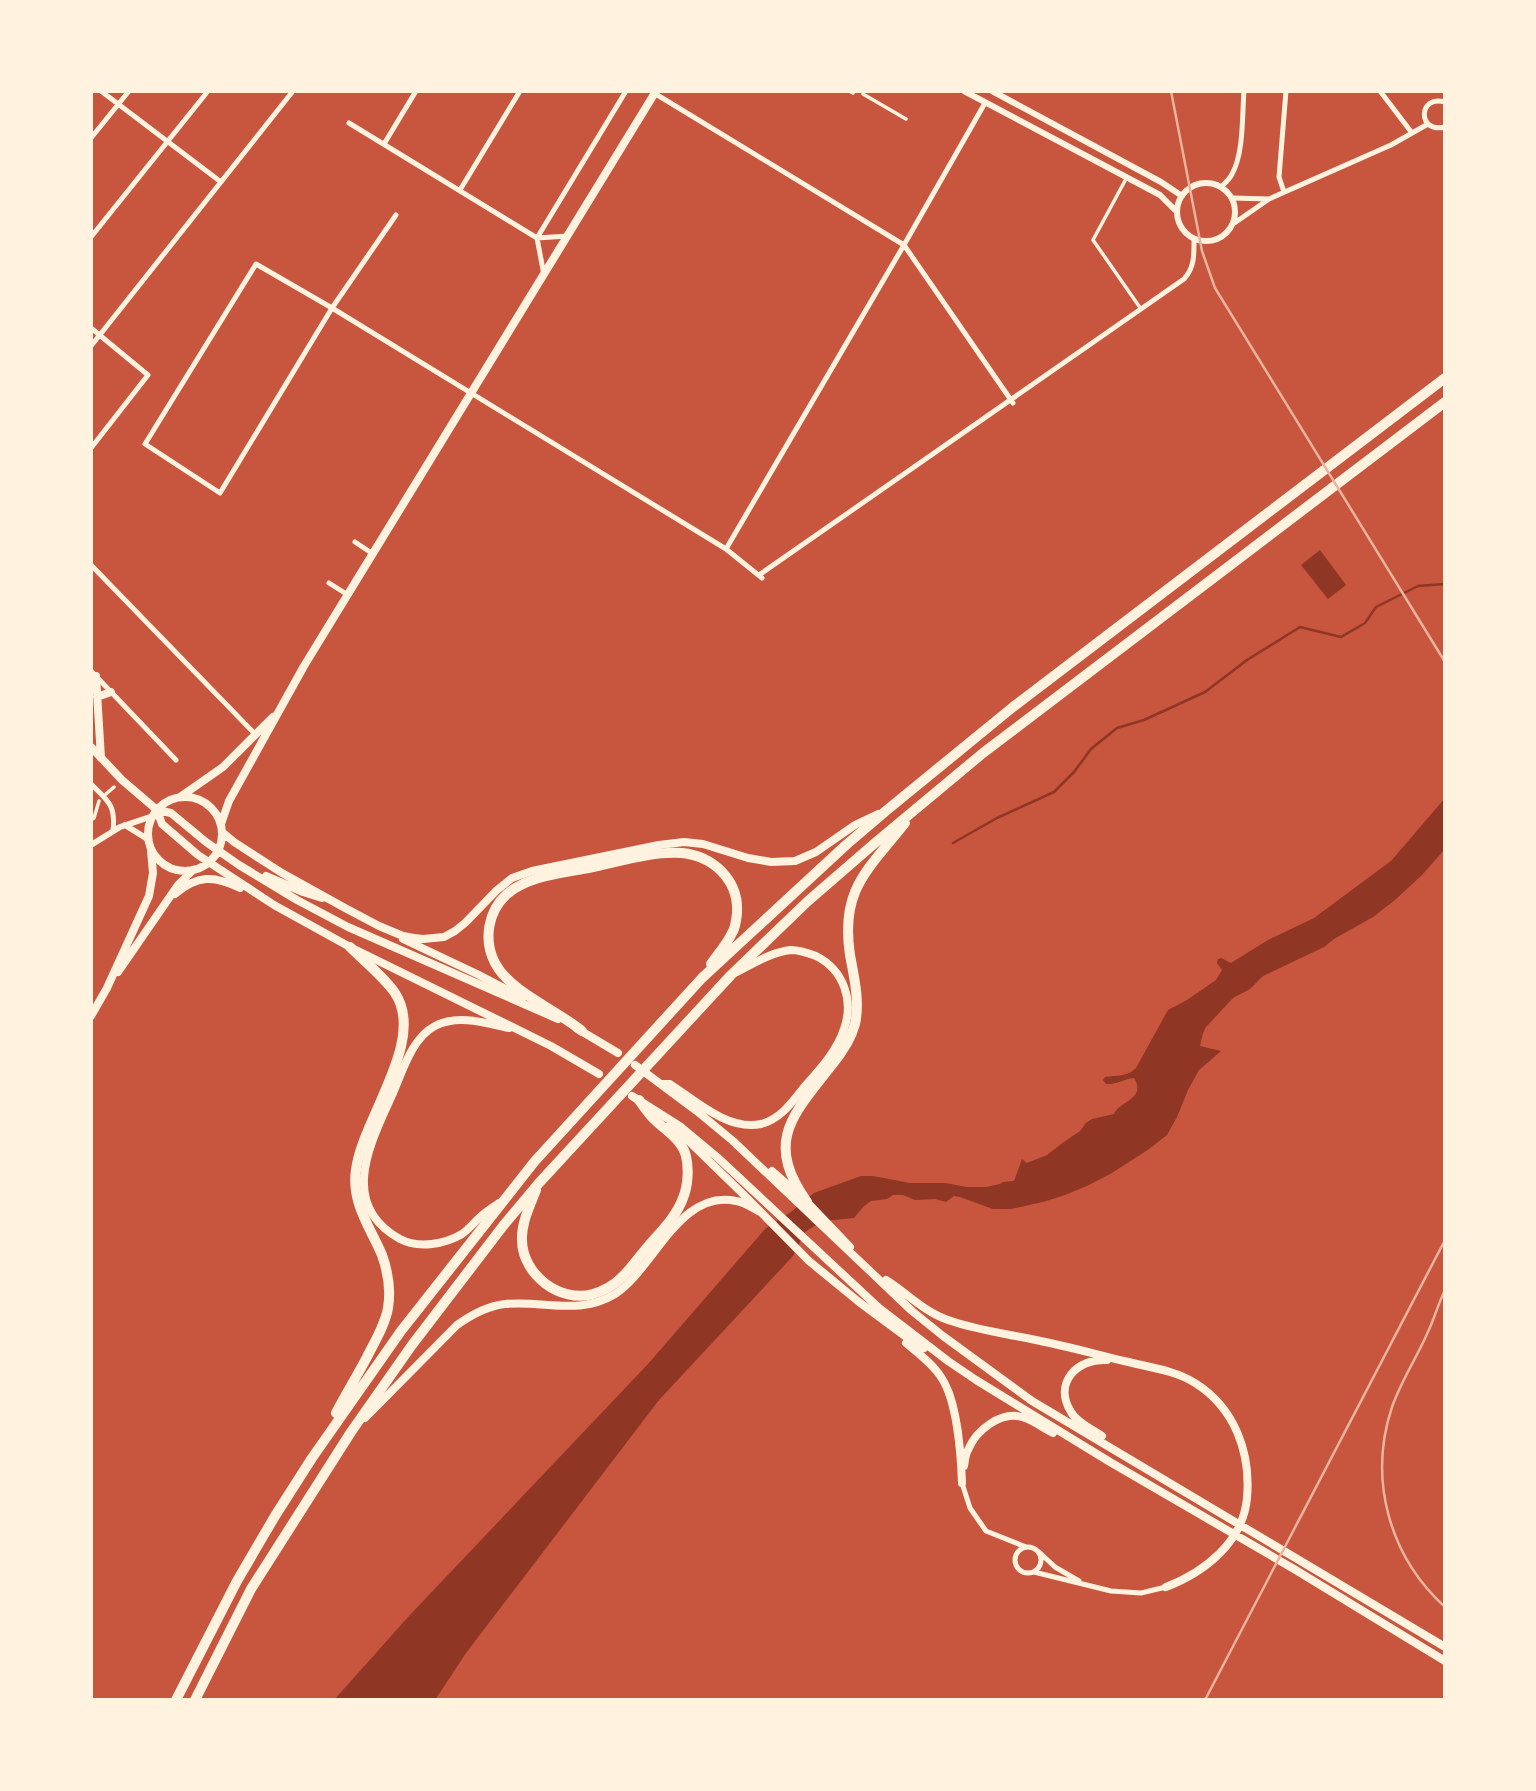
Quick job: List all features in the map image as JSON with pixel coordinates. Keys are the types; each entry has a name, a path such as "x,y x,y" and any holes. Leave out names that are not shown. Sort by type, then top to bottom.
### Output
{"highway":[{"path":"176,1700 236,1581 312,1458 401,1331 557,1135 702,978 887,810 1013,707 1445,378"},
{"path":"195,1700 251,1589 351,1432 412,1345 539,1183 731,975 808,901 994,745 1445,402"},
{"path":"807,1202 793,1192 785,1157 785,1142 788,1127 796,1112 843,1051 855,1025 857,1003 849,948 848,918 851,900 858,883 873,862 919,806"},
{"path":"582,1031 532,998 503,974 494,961 488,931 491,917 498,905 518,886 538,878 654,855 679,853 710,861 722,870 730,882 736,894 737,913 733,933 702,978"},
{"path":"312,1458 379,1334 388,1310 390,1293 382,1255 358,1203 355,1170 360,1150 398,1058 404,1033 404,1013 395,993 350,947"},
{"path":"539,1183 523,1226 522,1243 527,1261 538,1278 555,1291 573,1295 591,1294 620,1280 673,1215 683,1198 688,1177 687,1159 678,1141 635,1098"}],"main road":[{"path":"92,1012 178,885 192,870 209,862 218,850 228,802 304,666 655,92"},
{"path":"94,674 101,758"},
{"path":"97,697 111,692"},
{"path":"107,988 149,896 153,873 150,824 155,813 163,804 180,797 223,767 283,707"},
{"path":"91,747 155,813 162,824 209,862 274,905"},
{"path":"180,797 206,803 234,842 282,873 394,936 489,980 550,1015"},
{"path":"379,926 414,938 444,937 465,923 512,878 532,870 659,845 684,842 703,844 771,862 795,860 817,852 855,825 887,810"},
{"path":"155,813 171,813 248,870 348,927 550,1015 618,1053"},
{"path":"150,844 158,858 168,866 192,870"},
{"path":"248,870 303,892 332,900"},
{"path":"165,903 188,884 209,878 230,883 350,947 519,1030 599,1074"},
{"path":"660,1084 670,1084 721,1117 738,1123 760,1124 775,1118 789,1105 834,1050 845,1029 849,1007 846,988 838,974 825,961 807,952 793,950 777,953 731,975"},
{"path":"504,1199 464,1233 444,1242 423,1244 405,1241 380,1224 372,1213 364,1190 365,1165 371,1143 409,1055 419,1040 434,1026 469,1020 519,1030"},
{"path":"635,1065 698,1112 793,1192 912,1311 995,1375 1032,1401 1445,1647"},
{"path":"635,1098 667,1117 717,1157 879,1308 948,1361 1110,1462 1445,1661"},
{"path":"667,1117 677,1131 809,1261 920,1354 941,1376 951,1398 962,1483"},
{"path":"351,1432 457,1325 471,1315 505,1304 573,1307 597,1303 617,1293 635,1276 684,1217 699,1206 734,1200 760,1212"},
{"path":"807,1202 839,1239"},
{"path":"877,1276 900,1289 926,1310 961,1325 1052,1343 1184,1377 1220,1404 1230,1419 1247,1459 1245,1511 1233,1539 1217,1555 1199,1571 1166,1587"},
{"path":"834,1282 913,1342 948,1361"},
{"path":"1124,1361 1094,1360 1078,1366 1066,1384 1066,1399 1071,1412 1080,1422 1126,1452 1142,1466"},
{"path":"962,1473 968,1448 979,1433 995,1421 1015,1416 1030,1420 1110,1462"}],"street":[{"path":"101,91 221,182"},
{"path":"91,138 129,91"},
{"path":"91,237 208,91"},
{"path":"91,346 293,91"},
{"path":"384,144 416,91"},
{"path":"460,190 520,91"},
{"path":"544,275 537,238 626,91"},
{"path":"864,91 863,94 906,119"},
{"path":"964,91 1160,195 1177,212"},
{"path":"992,91 1182,196"},
{"path":"1221,187 1231,176 1236,164 1244,91"},
{"path":"1284,192 1279,177 1286,91"},
{"path":"1380,91 1412,133"},
{"path":"655,92 904,245 1012,402"},
{"path":"1445,102 1435,101 1427,106 1424,115 1427,124 1436,128 1445,127"},
{"path":"726,549 985,103"},
{"path":"349,123 537,238 568,236"},
{"path":"1233,225 1235,206 1232,198 1221,187 1204,183 1196,185 1188,189 1178,204 1177,212 1182,228 1194,238 1212,241 1228,232 1233,225 1269,199 1369,155 1427,124"},
{"path":"1127,177 1093,240 1141,309"},
{"path":"1232,198 1269,199"},
{"path":"396,215 332,308 220,493 145,444 256,264 332,308 726,549 760,577 1184,279 1190,272 1194,258 1194,238"},
{"path":"91,328 148,375 91,447"},
{"path":"355,542 373,554"},
{"path":"91,565 256,735"},
{"path":"329,583 348,595"},
{"path":"94,674 176,760"},
{"path":"91,784 113,808 113,831"},
{"path":"106,794 114,787"},
{"path":"91,820 99,801"},
{"path":"91,845 125,825 155,813"},
{"path":"125,825 150,844"},
{"path":"962,1483 971,1508 986,1531 1037,1550 1055,1567 1082,1583"},
{"path":"1026,1547 1019,1550 1015,1556 1015,1564 1019,1570 1027,1573 1034,1572 1125,1593 1141,1593 1166,1587"},
{"path":"1034,1572 1041,1562 1037,1550"}],"shaded area":[{"path":"1320,550 1346,585 1328,599 1301,565"},
{"path":"1445,798 1445,849 1422,875 1373,917 1324,947 1263,976 1250,989 1233,998 1206,1027 1200,1046 1221,1051 1199,1070 1167,1135 1112,1173 1089,1185 1043,1202 1011,1209 993,1209 954,1196 946,1202 893,1195 887,1199 871,1201 854,1218 822,1221 805,1232 793,1256 659,1400 466,1653 435,1700 334,1700 409,1616 648,1364 766,1228 814,1193 861,1176 967,1187 986,1187 1014,1181 1022,1159 1027,1163 1047,1155 1080,1131 1086,1123 1114,1114 1135,1095 1137,1085 1134,1078 1110,1084 1103,1080 1105,1077 1125,1074 1136,1068 1168,1010 1216,980 1222,970 1217,963 1218,959 1231,963 1268,940 1314,918 1391,861"}],"waterway":[{"path":"953,843 997,818 1054,792 1074,772 1091,749 1117,728 1144,720 1205,692 1247,660 1300,627 1341,637 1365,623 1376,607 1418,586 1445,584"}],"railway":[{"path":"1171,91 1202,251 1215,288 1445,662"},
{"path":"1205,1700 1445,1240"},
{"path":"1445,1290 1392,1407 1382,1461 1388,1515 1397,1540 1426,1587 1445,1607"}]}
